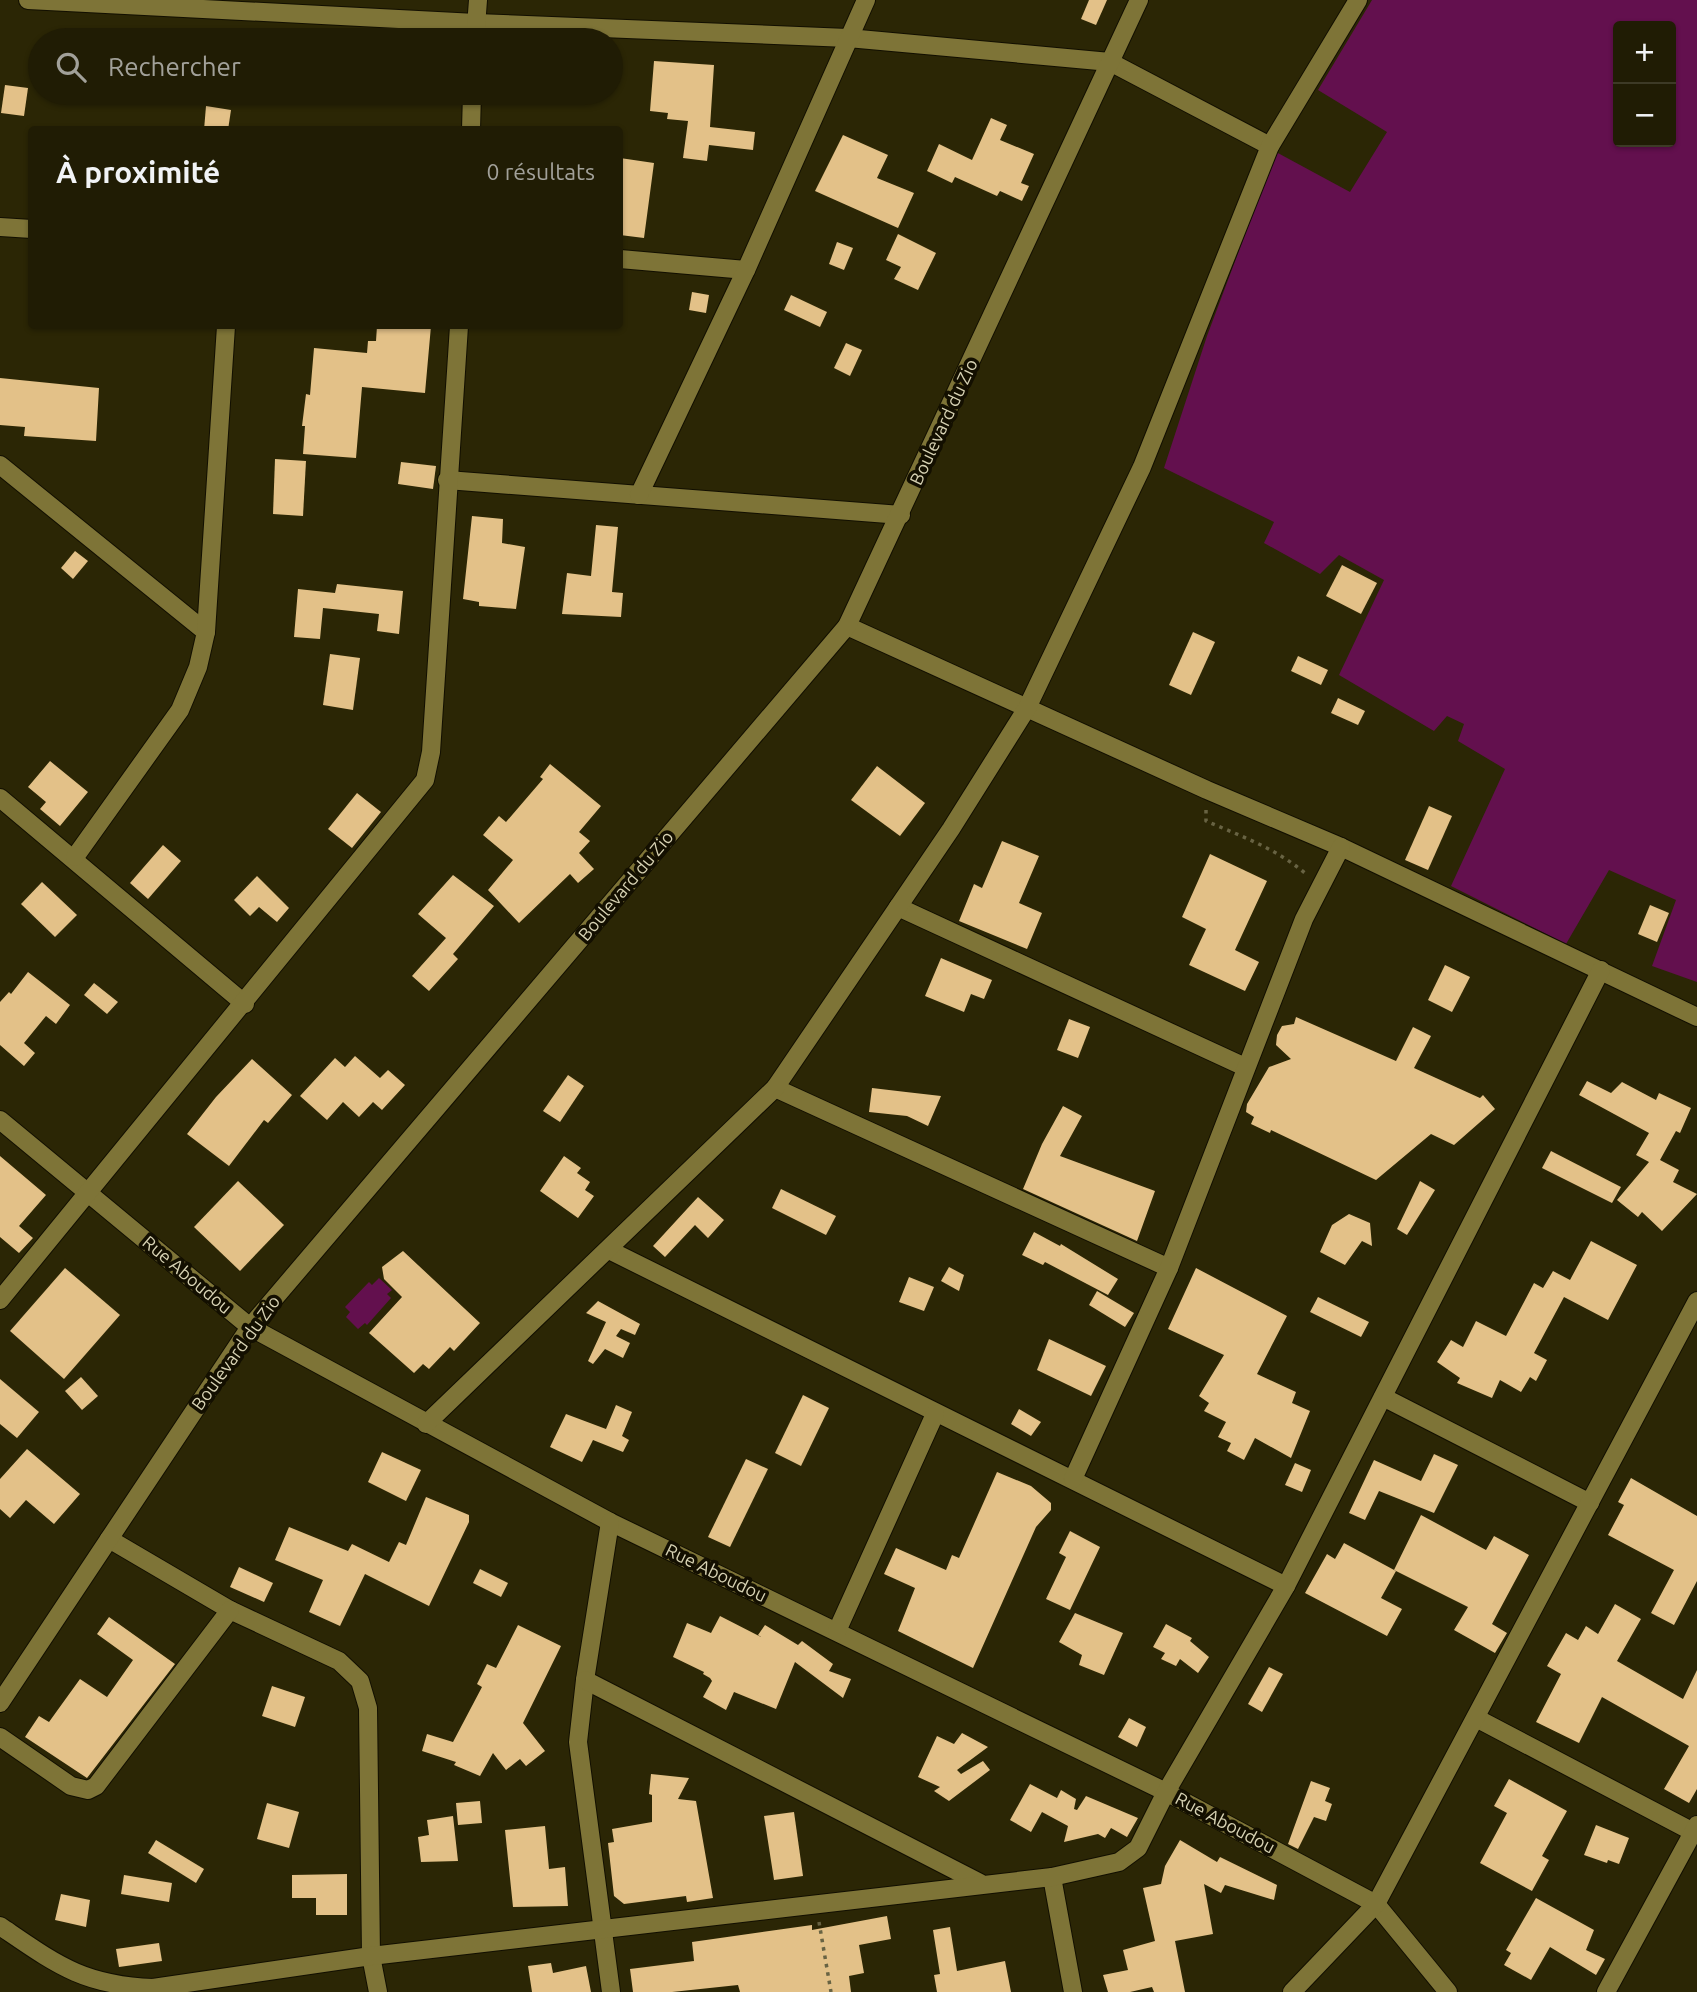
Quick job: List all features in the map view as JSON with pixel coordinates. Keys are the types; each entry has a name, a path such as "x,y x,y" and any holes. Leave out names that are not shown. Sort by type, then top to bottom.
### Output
{"street":[{"path":"28,0 420,28"},
{"path":"476,28 478,0"},
{"path":"639,495 746,270 866,0"},
{"name":"Boulevard du Zio","path":"0,1703 250,1327 847,626 1139,0"},
{"path":"426,1424 775,1088 898,907 1027,708 1137,479 1270,146 1358,0"},
{"path":"623,34 848,38 1110,62 1270,146"},
{"path":"471,126 472,105"},
{"path":"0,227 28,229"},
{"path":"623,260 746,270"},
{"path":"75,858 180,710 198,667 206,632 226,329"},
{"path":"0,1300 245,1004 425,780 431,752 458,329"},
{"path":"0,465 206,632"},
{"path":"447,480 901,515"},
{"path":"847,626 1207,790 1341,847 1697,1017"},
{"path":"0,798 75,858 245,1004"},
{"path":"1073,1479 1169,1268 1310,904 1341,847"},
{"path":"898,907 1245,1067"},
{"path":"0,1926 77,1975 120,1986 153,1987 371,1956 816,1902 1052,1877 1107,1866 1130,1856 1138,1848 1166,1792 1286,1586 1601,970"},
{"path":"775,1088 1169,1268"},
{"name":"Rue Aboudou","path":"0,1120 250,1327 610,1522 1166,1792 1376,1904 1448,1992"},
{"path":"609,1250 1286,1586"},
{"path":"1292,1992 1376,1904 1697,1301"},
{"path":"1383,1397 1590,1503"},
{"path":"837,1630 935,1414"},
{"path":"610,1522 585,1680 579,1758 600,1928 611,1992"},
{"path":"109,1539 230,1610 339,1661 351,1670 366,1694 371,1956 377,1992"},
{"path":"0,1737 71,1786 88,1790 96,1786 230,1610"},
{"path":"585,1680 981,1884"},
{"path":"1476,1718 1696,1830 1606,1992"},
{"path":"1052,1877 1073,1992"}],"path":[{"path":"1206,821 1258,843 1292,862 1308,876 1310,904"},
{"path":"816,1902 831,1992"}],"shaded area":[{"path":"1372,0 1697,0 1697,982 1652,966 1676,900 1609,870 1566,944 1451,886 1505,769 1458,741 1464,724 1447,716 1434,731 1339,675 1384,580 1339,555 1320,574 1264,543 1274,522 1164,468 1207,336 1276,152 1350,192 1387,132 1318,90"},
{"path":"379,1278 392,1290 387,1294 391,1298 367,1325 365,1323 358,1329 346,1317 350,1312 345,1307 369,1282 372,1285"}],"building":[{"path":"1089,0 1107,0 1096,25 1081,19"},
{"path":"654,61 714,65 710,127 755,132 753,150 709,145 707,161 683,158 688,121 667,119 668,113 650,111"},
{"path":"5,85 28,88 24,116 1,113"},
{"path":"206,106 231,110 229,126 204,126"},
{"path":"991,118 1007,125 1000,140 1034,154 1021,183 1029,186 1022,201 1000,191 997,196 955,177 952,183 927,171 939,144 972,160"},
{"path":"843,135 888,155 877,178 914,193 898,228 815,191"},
{"path":"623,158 654,163 644,238 623,235"},
{"path":"898,234 936,253 918,290 894,279 901,267 886,260"},
{"path":"837,242 853,248 844,270 829,264"},
{"path":"692,292 709,295 706,313 689,310"},
{"path":"791,295 827,312 820,327 784,310"},
{"path":"377,329 431,329 425,393 362,387 356,458 303,454 305,426 302,426 306,394 310,395 314,348 367,353 368,341 376,341"},
{"path":"846,343 862,350 850,376 834,368"},
{"path":"0,378 99,388 96,441 24,436 25,427 0,425"},
{"path":"275,459 306,461 303,516 273,514"},
{"path":"401,462 436,466 433,489 398,484"},
{"path":"472,516 503,519 502,543 525,547 516,609 479,606 479,602 463,599"},
{"path":"596,525 618,527 612,592 623,593 621,617 562,614 567,573 591,576"},
{"path":"75,551 88,561 73,579 61,568"},
{"path":"1342,565 1377,583 1361,614 1326,596"},
{"path":"337,584 403,591 399,634 377,631 379,614 323,608 320,639 294,637 298,589 335,593"},
{"path":"1193,632 1215,642 1191,695 1169,685"},
{"path":"330,654 360,658 353,710 323,705"},
{"path":"1298,656 1328,670 1321,685 1291,671"},
{"path":"1338,698 1365,711 1358,725 1331,713"},
{"path":"50,761 88,792 60,826 40,809 46,802 28,787"},
{"path":"550,764 601,806 579,832 590,841 579,853 594,869 578,883 570,874 519,923 488,890 513,860 483,835 499,816 506,822 543,779 540,777"},
{"path":"877,766 925,803 900,836 851,800"},
{"path":"357,793 381,812 352,848 328,829"},
{"path":"1429,806 1452,816 1428,870 1405,860"},
{"path":"1002,841 1039,856 1019,903 1042,913 1027,949 959,921 974,884 982,888"},
{"path":"163,845 181,861 148,899 130,883"},
{"path":"1210,854 1267,881 1235,950 1259,962 1245,991 1189,965 1206,929 1182,917"},
{"path":"453,875 494,906 453,954 458,959 429,991 412,976 446,938 418,914"},
{"path":"257,876 289,908 277,922 259,907 250,916 234,900"},
{"path":"42,882 77,915 55,937 21,904"},
{"path":"1650,905 1669,913 1657,942 1638,934"},
{"path":"941,958 992,980 984,999 971,994 964,1012 925,996"},
{"path":"1445,965 1470,977 1452,1012 1428,1000"},
{"path":"28,972 70,1005 56,1024 46,1016 24,1043 35,1053 24,1066 0,1045 0,1002 9,992 11,994"},
{"path":"94,983 118,1002 107,1014 84,995"},
{"path":"1296,1017 1396,1061 1413,1027 1431,1036 1414,1068 1480,1098 1483,1095 1495,1109 1454,1145 1431,1134 1376,1180 1271,1130 1270,1133 1251,1124 1254,1117 1246,1112 1247,1104 1269,1067 1291,1059 1276,1045 1277,1035 1282,1026 1294,1024"},
{"path":"1069,1019 1090,1027 1078,1058 1057,1050"},
{"path":"355,1056 380,1078 388,1070 405,1085 382,1110 373,1102 359,1117 343,1102 327,1120 300,1096 335,1058 345,1067"},
{"path":"252,1059 292,1095 268,1123 264,1120 229,1166 187,1134 216,1097"},
{"path":"568,1075 584,1086 560,1122 543,1111"},
{"path":"1587,1081 1611,1093 1622,1082 1656,1100 1659,1093 1691,1108 1680,1133 1676,1131 1660,1160 1679,1170 1673,1182 1697,1194 1662,1231 1642,1212 1638,1217 1617,1200 1649,1162 1636,1155 1649,1133 1579,1095"},
{"path":"872,1088 941,1096 928,1126 907,1116 869,1112"},
{"path":"1063,1106 1082,1116 1060,1156 1155,1191 1137,1241 1023,1189 1042,1144"},
{"path":"1551,1151 1621,1187 1612,1203 1542,1168"},
{"path":"0,1156 46,1195 19,1226 33,1238 19,1253 0,1237"},
{"path":"564,1156 581,1168 577,1173 590,1182 585,1190 594,1196 578,1218 540,1191"},
{"path":"238,1181 284,1225 240,1271 194,1227"},
{"path":"1420,1181 1435,1190 1407,1235 1397,1229"},
{"path":"781,1189 836,1216 826,1235 772,1208"},
{"path":"698,1197 724,1220 708,1238 695,1225 665,1257 653,1246"},
{"path":"1349,1214 1370,1223 1372,1246 1362,1241 1345,1265 1320,1252 1332,1225"},
{"path":"1034,1232 1060,1246 1061,1244 1118,1279 1108,1295 1045,1262 1043,1265 1022,1255"},
{"path":"1591,1241 1637,1265 1608,1320 1564,1297 1534,1353 1547,1360 1536,1381 1530,1377 1521,1392 1500,1380 1492,1398 1457,1383 1460,1378 1437,1362 1451,1340 1463,1347 1476,1321 1506,1336 1534,1283 1543,1288 1553,1271 1570,1280"},
{"path":"403,1251 480,1323 454,1351 450,1347 429,1369 423,1364 414,1373 369,1333 402,1297 384,1279 382,1267"},
{"path":"949,1267 964,1275 959,1291 941,1281"},
{"path":"65,1268 120,1315 64,1379 10,1331"},
{"path":"1196,1268 1287,1316 1257,1374 1296,1392 1292,1403 1310,1411 1291,1458 1255,1438 1244,1460 1227,1451 1231,1443 1218,1437 1226,1422 1204,1411 1209,1403 1199,1396 1224,1355 1168,1329"},
{"path":"909,1277 934,1287 924,1311 899,1302"},
{"path":"1097,1291 1134,1313 1125,1327 1089,1305"},
{"path":"1318,1297 1369,1322 1361,1337 1310,1312"},
{"path":"598,1301 640,1324 635,1335 621,1329 616,1336 630,1343 623,1358 605,1349 593,1364 588,1361 606,1322 586,1313"},
{"path":"1049,1339 1106,1366 1091,1396 1037,1370"},
{"path":"81,1377 98,1396 82,1410 65,1391"},
{"path":"0,1379 39,1412 17,1438 0,1424"},
{"path":"803,1395 829,1408 801,1466 775,1453"},
{"path":"616,1405 632,1412 622,1436 629,1440 623,1452 593,1440 582,1462 550,1447 566,1414 606,1429"},
{"path":"1019,1409 1041,1422 1031,1436 1011,1424"},
{"path":"27,1449 80,1494 54,1524 26,1500 10,1518 0,1509 0,1479"},
{"path":"382,1452 421,1470 406,1501 368,1482"},
{"path":"1434,1454 1458,1465 1434,1513 1379,1491 1365,1520 1349,1513 1374,1460 1421,1481"},
{"path":"746,1459 768,1469 730,1547 708,1537"},
{"path":"1295,1463 1311,1470 1302,1492 1285,1485"},
{"path":"997,1472 1031,1486 1051,1503 1051,1510 1036,1527 973,1668 898,1631 915,1588 884,1574 896,1548 946,1570 952,1555 959,1558"},
{"path":"1631,1478 1697,1516 1697,1581 1674,1625 1651,1613 1674,1570 1608,1535 1624,1505 1618,1502"},
{"path":"426,1497 469,1515 469,1522 429,1606 365,1574 340,1626 309,1612 323,1580 275,1560 289,1527 348,1551 352,1544 389,1562 399,1542 406,1545"},
{"path":"1421,1515 1486,1550 1494,1536 1529,1555 1492,1624 1507,1633 1495,1653 1454,1630 1468,1607 1394,1570"},
{"path":"1070,1531 1100,1547 1070,1610 1046,1599 1066,1557 1059,1553"},
{"path":"1344,1543 1396,1571 1381,1598 1402,1609 1387,1636 1305,1593 1327,1554 1335,1559"},
{"path":"239,1567 273,1583 264,1602 230,1587"},
{"path":"480,1569 508,1583 501,1597 473,1583"},
{"path":"1615,1604 1641,1619 1617,1661 1683,1699 1697,1670 1697,1789 1689,1803 1664,1789 1689,1746 1602,1697 1579,1743 1536,1722 1561,1674 1547,1666 1566,1633 1578,1640 1586,1626 1598,1634"},
{"path":"1075,1613 1123,1633 1104,1675 1079,1665 1082,1655 1059,1642"},
{"path":"720,1616 761,1637 758,1635 765,1625 798,1645 802,1641 833,1664 829,1671 851,1679 843,1698 795,1662 776,1709 734,1692 726,1710 703,1697 712,1681 710,1678 703,1674 704,1672 673,1657 687,1623 711,1633"},
{"path":"109,1617 175,1664 87,1778 25,1737 39,1716 49,1722 80,1679 107,1697 133,1660 97,1634"},
{"path":"1166,1624 1192,1638 1190,1641 1209,1657 1198,1673 1180,1659 1176,1666 1161,1659 1165,1653 1153,1647"},
{"path":"518,1625 561,1646 523,1723 545,1751 526,1766 520,1759 506,1770 493,1753 480,1776 454,1765 456,1762 422,1751 427,1734 453,1742 482,1687 477,1684 487,1664 496,1668"},
{"path":"1269,1667 1283,1674 1262,1712 1248,1704"},
{"path":"272,1686 305,1697 295,1727 262,1716"},
{"path":"1129,1718 1146,1727 1137,1747 1118,1737"},
{"path":"962,1733 988,1747 957,1770 961,1774 983,1761 990,1770 949,1801 934,1791 940,1787 918,1777 937,1736 954,1744"},
{"path":"651,1774 689,1778 678,1799 696,1801 713,1898 687,1902 686,1896 624,1904 614,1896 608,1843 614,1842 612,1829 652,1822 652,1795 649,1794"},
{"path":"1509,1779 1567,1811 1542,1856 1549,1860 1532,1891 1480,1863 1507,1813 1494,1806"},
{"path":"1311,1781 1330,1788 1325,1801 1332,1804 1326,1821 1314,1817 1298,1849 1288,1844"},
{"path":"1030,1784 1057,1798 1061,1790 1076,1799 1074,1809 1077,1810 1086,1796 1138,1818 1127,1837 1111,1828 1105,1838 1098,1834 1064,1842 1068,1826 1042,1812 1031,1832 1010,1820"},
{"path":"480,1801 482,1823 458,1825 456,1803"},
{"path":"267,1803 299,1812 289,1848 257,1839"},
{"path":"794,1812 803,1876 774,1880 764,1816"},
{"path":"453,1816 458,1861 421,1862 418,1837 429,1835 427,1820"},
{"path":"1596,1825 1629,1838 1619,1864 1584,1855"},
{"path":"545,1826 549,1869 565,1867 568,1906 513,1907 505,1830"},
{"path":"156,1840 204,1869 196,1883 148,1853"},
{"path":"1180,1840 1217,1862 1220,1857 1277,1885 1274,1900 1225,1885 1221,1893 1204,1884 1213,1934 1175,1941 1185,1992 1154,1992 1152,1987 1130,1992 1108,1992 1103,1975 1128,1970 1123,1950 1155,1941 1143,1888 1161,1884 1165,1866"},
{"path":"347,1874 347,1915 316,1915 316,1898 292,1898 292,1875"},
{"path":"124,1875 172,1883 169,1902 121,1894"},
{"path":"61,1894 90,1900 86,1927 55,1920"},
{"path":"1536,1898 1594,1930 1586,1950 1605,1959 1596,1975 1550,1947 1531,1980 1504,1965 1511,1953 1506,1950"},
{"path":"887,1916 891,1939 859,1945 864,1973 849,1976 851,1992 740,1992 738,1985 672,1992 633,1992 630,1969 694,1961 692,1942 812,1925 812,1930"},
{"path":"950,1927 957,1971 1005,1961 1011,1992 937,1992 934,1975 940,1974 933,1930"},
{"path":"159,1943 162,1961 119,1967 116,1949"},
{"path":"551,1963 553,1973 586,1966 591,1992 532,1992 528,1966"}]}
